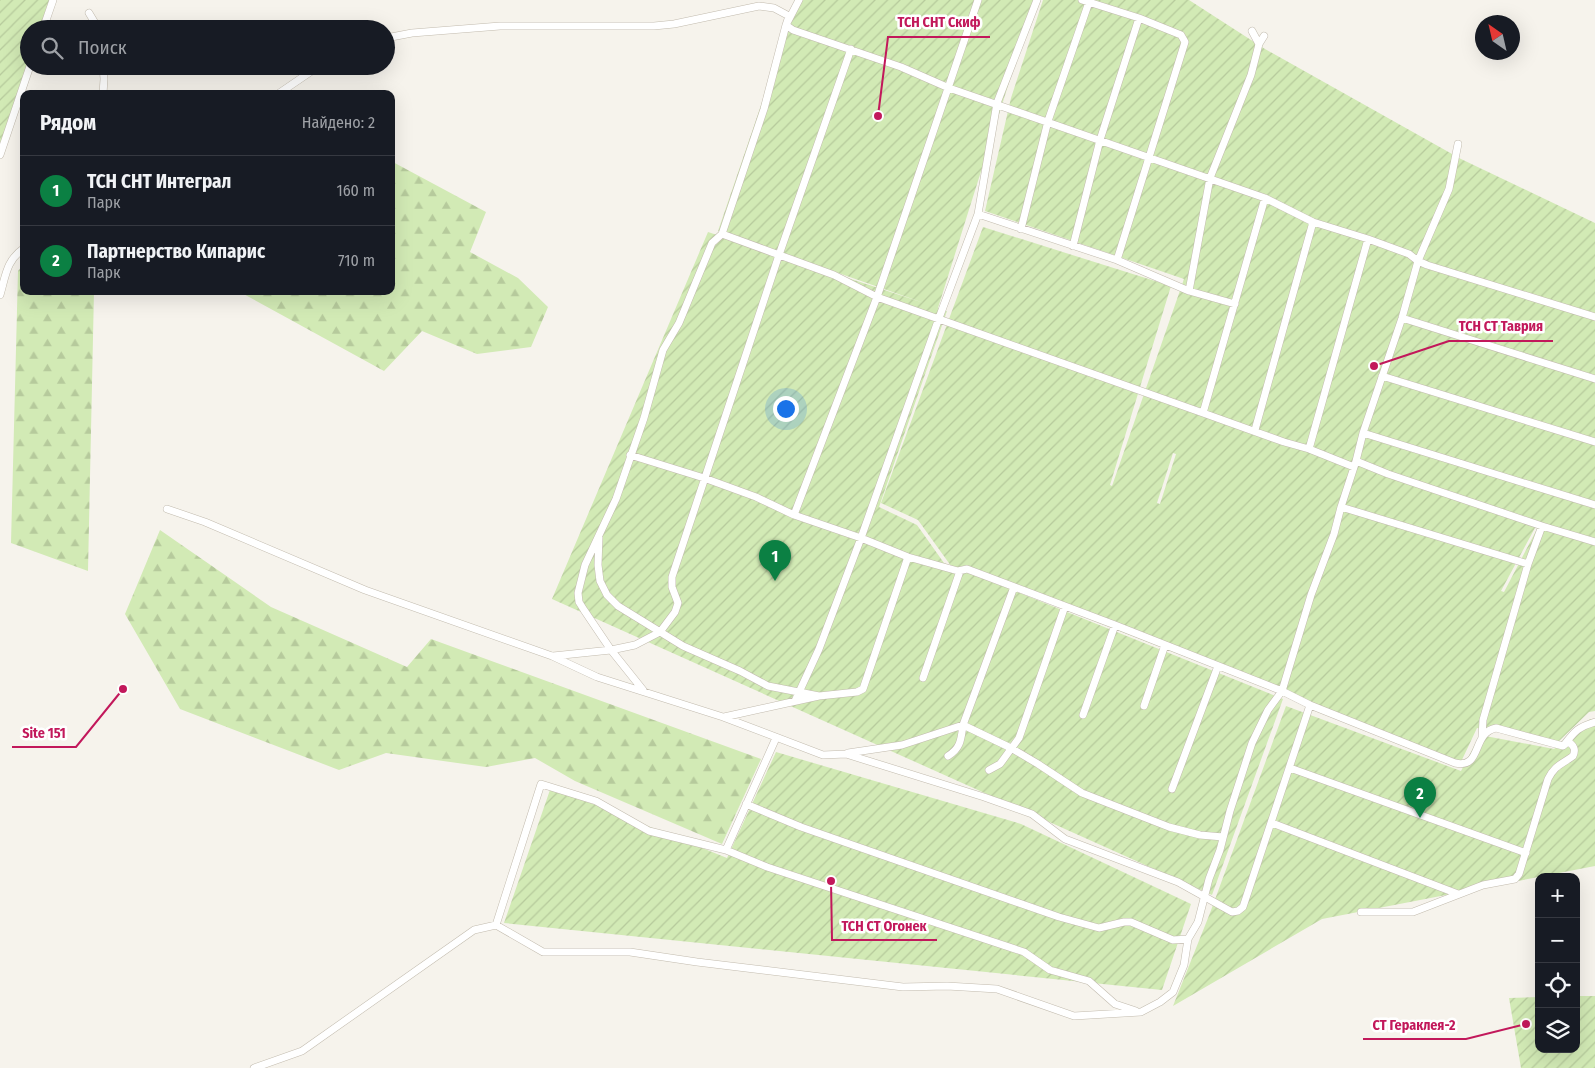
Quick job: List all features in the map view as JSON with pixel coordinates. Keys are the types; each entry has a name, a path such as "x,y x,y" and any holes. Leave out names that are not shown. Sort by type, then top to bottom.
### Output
{"street":[{"path":"46,20 53,0"},
{"path":"786,25 799,0"},
{"path":"794,515 877,297 978,0"},
{"path":"795,701 819,649 978,214 997,103 1037,0"},
{"path":"1021,229 1048,121 1085,1 1139,18 1181,35 1185,46 1117,260"},
{"path":"395,36 412,33 500,26 654,26 674,24 759,6 774,8 789,16 764,109 722,234 712,243 679,323 662,350 644,418 616,499 585,565 578,593 579,602 584,610 611,650 643,691"},
{"path":"88,13 93,20"},
{"path":"1073,246 1100,140 1139,18"},
{"path":"786,25 793,30 901,67 949,88 997,103 1265,198 1313,222 1409,254 1418,261 1595,316"},
{"path":"1252,31 1259,44"},
{"path":"1188,291 1210,178 1251,75 1259,44 1264,36"},
{"path":"552,656 611,650 635,645 660,632 675,612 678,603 672,587 672,577 851,49"},
{"path":"22,90 27,75"},
{"path":"103,90 104,75"},
{"path":"284,90 306,75"},
{"path":"0,155 20,96"},
{"path":"254,1068 302,1051 474,930 496,925 543,952 630,952 904,987 947,986 997,989 1074,1016 1141,1012 1160,1002 1173,992 1184,965 1188,939 1198,922 1252,743 1268,710 1282,691 1311,595 1334,534 1363,433 1402,318 1418,261 1449,189 1458,144"},
{"path":"1203,413 1265,198"},
{"path":"978,214 1117,260 1188,291 1235,304"},
{"path":"1255,430 1313,222"},
{"path":"722,234 834,275 877,297 1255,430 1284,442 1595,542"},
{"path":"1309,449 1368,239"},
{"path":"0,295 7,268 20,251"},
{"path":"1402,318 1595,379"},
{"path":"1382,376 1595,442"},
{"path":"1363,433 1595,505"},
{"path":"630,455 704,478 756,497 794,515 908,557 958,571 967,569 1165,644 1282,691 1310,706 1459,764 1472,759 1482,737 1483,720 1528,564 1542,526"},
{"path":"1341,506 1528,564"},
{"path":"167,509 255,542 365,590 552,656 597,677 723,718 823,754 846,754 902,745 963,725 1011,748 1082,794 1169,827 1200,835 1223,837"},
{"path":"599,534 598,565 600,580 607,595 618,606 683,646 740,671 768,686 819,696"},
{"path":"723,718 819,696 860,691 865,686 908,557"},
{"path":"923,678 960,570"},
{"path":"948,756 956,750 961,738 963,725 1014,587"},
{"path":"989,770 1000,764 1019,738 1065,606"},
{"path":"1083,716 1115,625"},
{"path":"1144,706 1165,644"},
{"path":"1172,789 1218,666"},
{"path":"846,754 1032,814 1065,839 1178,882 1232,912 1241,910 1310,706"},
{"path":"1563,746 1581,726 1595,722"},
{"path":"1482,737 1490,730 1496,728 1563,746"},
{"path":"726,850 776,738"},
{"path":"1361,912 1413,912 1482,885 1515,880 1519,874 1552,770 1559,763 1574,754 1574,748 1571,744 1568,742 1563,746"},
{"path":"1290,768 1526,853"},
{"path":"496,925 541,784 596,801 649,831 726,850 767,867 1024,952 1050,970 1089,981 1115,1004 1141,1012"},
{"path":"746,804 801,827 1059,917 1099,928 1131,922 1173,940 1188,939"},
{"path":"1272,823 1458,894"}],"green space":[{"path":"0,0 53,0 46,20 20,20 20,75 26,75 0,154"},
{"path":"797,0 1035,0 938,308 947,311 879,507 917,525 944,563 951,566 918,520 881,503 983,227 1171,286 1110,485 1112,486 1184,279 985,211 1011,98 1043,0 1189,0 1265,49 1461,159 1595,223 1595,711 1589,712 1557,743 1477,728 1460,764 953,566 1283,699 1212,895 552,599 708,232 924,303 718,231","holes":["1173,453 1176,454 1160,504 1157,503","1536,526 1538,527 1504,592 1501,591"]},
{"path":"395,163 486,212 470,252 518,278 548,307 531,347 477,354 422,331 384,371 245,295 395,295"},
{"path":"20,269 20,295 94,295 88,571 11,543 18,271"},
{"path":"160,530 271,607 407,667 431,639 761,759 722,844 575,781 535,758 486,767 386,753 339,770 180,709 125,614"},
{"path":"1286,706 1461,771 1480,735 1554,749 1590,719 1595,719 1595,866 1559,873 1535,873 1535,878 1322,919 1173,1006 1210,913"},
{"path":"776,752 1021,824 1191,904 1162,990 504,923 551,787 727,858"},
{"path":"1580,996 1595,996 1595,1068 1521,1068 1509,998 1535,997 1535,1053 1580,1053"}],"place":[{"name":"ТСН СНТ Скиф","path":"878,116"},
{"name":"ТСН СТ Таврия","path":"1374,366"},
{"name":"ТСН СНТ Интеграл","path":"775,581"},
{"name":"Site 151","path":"123,689"},
{"name":"Партнерство Кипарис","path":"1420,818"},
{"name":"ТСН СТ Огонек","path":"831,881"},
{"name":"СТ Гераклея-2","path":"1526,1024"}]}
